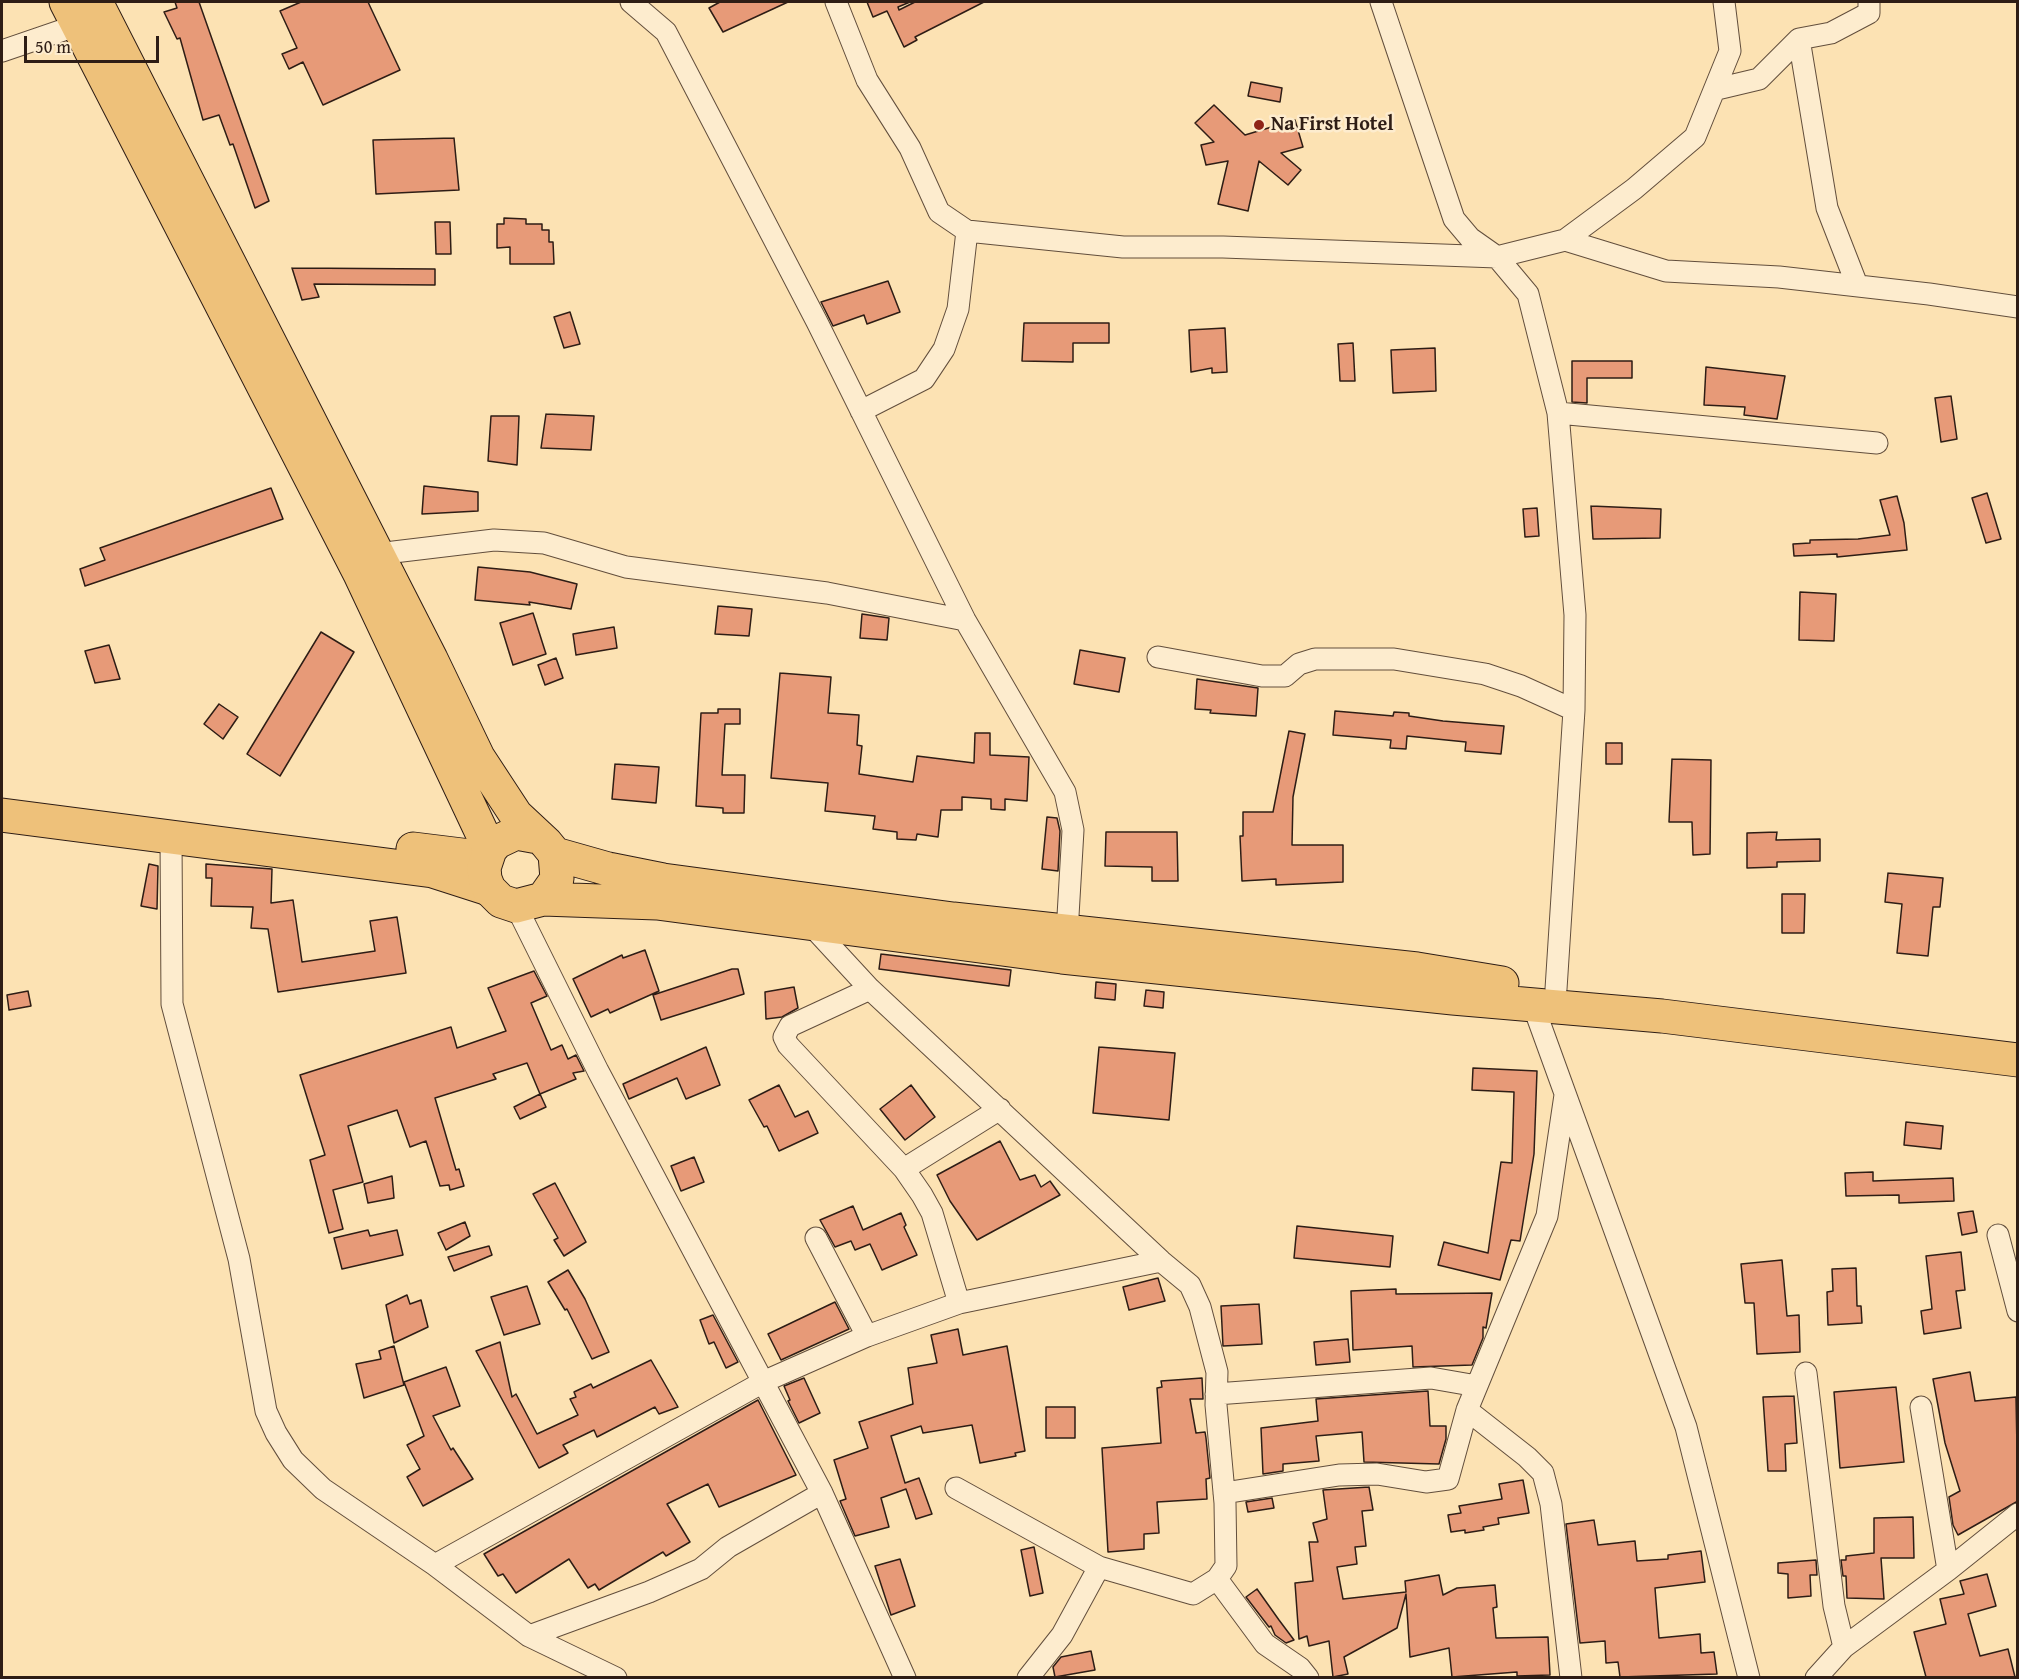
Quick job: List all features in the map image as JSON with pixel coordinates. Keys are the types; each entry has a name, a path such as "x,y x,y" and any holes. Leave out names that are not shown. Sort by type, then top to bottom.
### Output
{"main road":[{"path":"80,9 377,554 489,776 516,815 546,846 557,879 554,886 530,903"},
{"path":"80,9 360,574 488,866 501,901 657,903 1062,957 1544,997 1618,1000 1662,1016 2018,1060"},
{"path":"2,792 488,866"},
{"path":"2,814 433,871 488,866"},
{"path":"488,866 497,842 516,833 608,869 663,880 1066,933 1417,969 1544,997"}],"street":[{"path":"631,2 666,32 861,411 965,620 1065,792 1073,830 1066,933"},
{"path":"836,2 867,80 910,148 939,212 967,231 1123,247 1223,247 1497,257 1565,240 1634,189 1695,137 1717,89 1730,51 1724,2"},
{"path":"1381,2 1454,219 1470,238 1497,257 1528,294 1558,413 1575,615 1574,710 1544,997 1565,1093 1686,1427 1749,1677"},
{"path":"1717,89 1759,79 1798,39 1831,33 1869,13 1869,2"},
{"path":"2,51 80,9"},
{"path":"1798,39 1827,208 1857,285"},
{"path":"861,411 924,379 944,349 958,309 967,231"},
{"path":"1565,240 1666,271 1779,277 2018,307"},
{"path":"1558,413 1877,443"},
{"path":"377,554 494,540 544,543 626,567 827,593 965,620"},
{"path":"1158,657 1262,676 1285,676 1299,664 1315,659 1394,659 1485,674 1521,686 1574,710"},
{"path":"171,836 172,1004 239,1259 266,1411 293,1460 323,1489 435,1565 528,1636 616,1677"},
{"path":"530,903 615,1103 765,1381 822,1493 904,1677"},
{"path":"810,924 870,989 1161,1261 1190,1285 1200,1307 1217,1372 1218,1439 1224,1494 1226,1566 1217,1579 1193,1594 1099,1568 956,1488"},
{"path":"870,989 790,1026 784,1036 788,1045 904,1169 932,1213 960,1303"},
{"path":"1224,1494 1339,1475 1377,1474 1426,1482 1448,1479 1467,1410 1547,1216 1565,1093"},
{"path":"904,1169 1000,1109"},
{"path":"1998,1235 2018,1311"},
{"path":"816,1238 867,1336"},
{"path":"435,1565 765,1381 867,1336 960,1303 1161,1261"},
{"path":"1806,1373 1834,1606 1844,1647"},
{"path":"1216,1394 1431,1378 1477,1386"},
{"path":"1921,1407 1948,1570"},
{"path":"1467,1410 1527,1457 1543,1473 1551,1504 1571,1677"},
{"path":"528,1636 649,1593 701,1569 728,1547 822,1493"},
{"path":"1816,1677 1844,1647 1948,1570 2018,1514"},
{"path":"1028,1677 1062,1635 1099,1568"},
{"path":"1217,1579 1265,1644 1300,1668 1308,1677"}],"building":[{"path":"175,2 199,2 269,201 255,208 233,144 230,145 219,115 203,120 180,38 177,39 164,12 177,8"},
{"path":"301,2 368,2 400,70 323,105 303,62 289,69 282,54 297,48 280,11"},
{"path":"720,2 788,2 723,32 709,8"},
{"path":"867,2 910,2 898,7 899,10 915,2 984,2 915,37 917,40 904,47 887,11 873,17"},
{"path":"1251,82 1282,88 1280,102 1248,96"},
{"path":"1214,105 1245,135 1295,120 1303,147 1281,153 1301,170 1288,185 1259,161 1248,211 1218,204 1228,161 1206,165 1201,145 1214,142 1195,123"},
{"path":"454,138 459,190 376,194 373,140"},
{"path":"504,218 526,219 526,224 542,224 542,230 549,230 549,242 553,242 554,264 510,264 510,247 497,248 497,224 504,224"},
{"path":"435,222 450,222 451,254 436,254"},
{"path":"292,268 435,269 435,285 314,284 319,297 302,300"},
{"path":"888,281 900,312 867,324 864,315 833,326 821,302"},
{"path":"570,312 580,344 564,348 554,317"},
{"path":"1024,323 1109,323 1109,343 1073,343 1073,362 1022,361"},
{"path":"1225,328 1227,372 1212,373 1212,368 1191,372 1189,330"},
{"path":"1353,343 1355,381 1340,381 1338,344"},
{"path":"1435,348 1436,391 1393,393 1391,350"},
{"path":"1572,361 1632,361 1632,378 1587,378 1587,403 1572,402"},
{"path":"1706,367 1785,376 1777,419 1744,415 1745,407 1704,405"},
{"path":"1951,396 1957,439 1941,442 1935,398"},
{"path":"546,414 594,416 591,450 541,448"},
{"path":"491,416 519,416 517,465 488,461"},
{"path":"424,486 478,492 478,511 422,514"},
{"path":"271,488 283,519 85,586 80,569 105,560 100,548"},
{"path":"1987,493 2001,539 1986,543 1972,498"},
{"path":"1897,496 1904,523 1907,550 1837,557 1837,554 1794,556 1793,544 1810,543 1810,540 1858,539 1890,535 1880,500"},
{"path":"1591,506 1661,509 1660,538 1593,539"},
{"path":"1537,508 1539,536 1525,537 1523,509"},
{"path":"478,567 530,572 577,584 571,609 529,602 530,605 475,600"},
{"path":"1800,592 1836,594 1834,641 1799,640"},
{"path":"718,606 752,609 749,636 715,634"},
{"path":"533,613 546,654 513,665 500,623"},
{"path":"862,614 889,618 887,640 860,638"},
{"path":"614,627 617,648 576,655 573,634"},
{"path":"321,632 354,652 280,776 247,754"},
{"path":"109,645 120,679 95,683 85,651"},
{"path":"1080,650 1125,658 1119,692 1074,684"},
{"path":"556,658 563,678 545,685 538,665"},
{"path":"780,673 831,677 828,713 859,715 857,745 862,746 859,774 913,782 917,756 974,763 975,733 990,733 990,755 1029,757 1027,801 1005,799 1005,810 991,809 991,799 962,797 962,810 941,810 938,837 917,834 916,840 897,839 897,832 873,829 875,816 825,811 828,783 771,778"},
{"path":"1197,679 1258,688 1256,716 1210,713 1211,710 1195,709"},
{"path":"219,704 238,717 223,739 204,724"},
{"path":"718,709 740,709 740,724 725,724 722,775 745,775 744,813 723,813 723,808 696,806 701,713 718,713"},
{"path":"1335,711 1393,716 1394,712 1409,713 1409,716 1443,721 1504,726 1501,754 1465,751 1466,742 1407,736 1406,749 1390,748 1391,740 1333,735"},
{"path":"1289,731 1305,734 1293,797 1292,845 1343,845 1343,882 1276,885 1276,879 1242,881 1240,836 1243,836 1243,812 1273,812"},
{"path":"1606,743 1622,743 1622,764 1606,764"},
{"path":"1672,759 1711,760 1710,854 1693,855 1692,822 1669,822"},
{"path":"615,764 659,767 656,803 612,799"},
{"path":"1047,817 1057,818 1060,831 1058,871 1042,869"},
{"path":"1106,832 1177,832 1178,881 1152,881 1152,867 1105,866"},
{"path":"1777,832 1776,840 1820,839 1820,861 1777,862 1777,867 1747,868 1747,833"},
{"path":"149,864 158,866 157,909 141,906"},
{"path":"206,864 272,869 271,903 293,900 302,962 375,951 370,921 397,917 406,973 278,992 268,929 251,928 253,907 211,906 212,878 206,878"},
{"path":"1888,873 1943,878 1940,907 1933,907 1928,956 1897,953 1902,904 1885,902"},
{"path":"1782,894 1805,894 1804,933 1782,933"},
{"path":"645,950 659,991 610,1013 608,1009 591,1017 573,979 622,955 623,958"},
{"path":"881,954 1011,970 1009,986 879,969"},
{"path":"738,969 744,994 661,1020 653,995"},
{"path":"534,971 547,996 531,1003 551,1050 562,1045 568,1059 576,1055 584,1071 573,1073 576,1079 540,1094 527,1063 493,1074 496,1079 435,1098 456,1170 459,1169 464,1186 450,1190 449,1185 440,1186 426,1141 410,1147 397,1110 348,1126 363,1182 333,1190 343,1229 329,1233 310,1160 325,1155 300,1075 451,1027 457,1048 506,1031 488,988"},
{"path":"1096,982 1116,984 1115,1000 1095,998"},
{"path":"794,987 798,1008 782,1017 766,1019 765,992"},
{"path":"1146,990 1164,992 1163,1008 1144,1006"},
{"path":"28,991 31,1006 9,1010 7,995"},
{"path":"706,1047 720,1085 686,1099 677,1078 629,1099 623,1084"},
{"path":"1099,1047 1175,1053 1169,1120 1093,1113"},
{"path":"1473,1068 1537,1071 1534,1154 1520,1241 1511,1240 1500,1280 1438,1265 1444,1242 1488,1253 1501,1162 1512,1163 1514,1092 1472,1090"},
{"path":"779,1085 795,1117 808,1111 818,1133 779,1151 767,1126 764,1127 749,1100"},
{"path":"911,1085 935,1117 905,1140 880,1109"},
{"path":"540,1094 546,1107 520,1119 514,1107"},
{"path":"1906,1122 1943,1126 1941,1149 1904,1145"},
{"path":"1000,1141 1020,1180 1035,1175 1041,1187 1050,1181 1060,1195 977,1240 950,1201 937,1175"},
{"path":"694,1157 704,1182 681,1191 671,1166"},
{"path":"1873,1172 1873,1181 1953,1178 1954,1201 1899,1203 1899,1195 1846,1196 1845,1173"},
{"path":"392,1176 394,1198 368,1203 364,1184"},
{"path":"555,1183 586,1242 564,1256 554,1240 558,1238 533,1194"},
{"path":"853,1206 863,1230 901,1213 906,1225 904,1227 917,1255 882,1270 870,1244 855,1250 851,1241 835,1247 820,1220"},
{"path":"1973,1211 1977,1232 1962,1235 1958,1213"},
{"path":"465,1222 470,1236 446,1250 438,1233"},
{"path":"1297,1226 1393,1236 1390,1267 1294,1258"},
{"path":"368,1230 370,1236 397,1230 403,1255 342,1269 334,1238"},
{"path":"489,1246 492,1255 454,1271 448,1257"},
{"path":"1961,1252 1965,1290 1956,1291 1961,1328 1924,1334 1921,1311 1932,1309 1926,1256"},
{"path":"1782,1260 1787,1316 1799,1315 1800,1352 1757,1354 1754,1303 1745,1303 1741,1264"},
{"path":"1856,1268 1857,1306 1861,1306 1862,1323 1828,1325 1827,1292 1833,1291 1832,1269"},
{"path":"568,1270 585,1299 609,1352 592,1359 567,1309 565,1310 548,1282"},
{"path":"1158,1278 1165,1301 1129,1310 1123,1287"},
{"path":"527,1286 540,1324 504,1335 491,1297"},
{"path":"1396,1289 1396,1294 1492,1293 1486,1328 1483,1327 1483,1338 1472,1365 1413,1367 1412,1346 1353,1350 1351,1291"},
{"path":"407,1295 410,1304 421,1300 428,1327 394,1343 386,1305"},
{"path":"835,1302 849,1329 781,1360 768,1334"},
{"path":"1259,1304 1262,1344 1223,1346 1221,1306"},
{"path":"713,1315 738,1362 726,1368 714,1342 709,1344 700,1320"},
{"path":"958,1329 963,1355 1007,1346 1025,1451 1015,1453 1016,1456 980,1463 972,1425 923,1433 921,1426 891,1436 905,1483 919,1478 932,1514 916,1519 906,1489 881,1498 889,1527 855,1536 840,1501 846,1499 834,1460 868,1448 859,1422 913,1404 908,1368 937,1363 931,1335"},
{"path":"1348,1339 1350,1362 1316,1365 1314,1342"},
{"path":"500,1342 512,1397 516,1394 537,1434 578,1415 570,1399 576,1397 574,1392 591,1384 593,1388 651,1360 678,1407 659,1414 655,1407 597,1437 594,1430 563,1445 568,1453 539,1468 476,1351"},
{"path":"394,1346 404,1385 364,1398 356,1364 381,1359 379,1351"},
{"path":"446,1367 460,1406 433,1416 451,1450 453,1448 473,1479 423,1506 407,1477 420,1469 407,1445 424,1436 404,1382"},
{"path":"1970,1372 1975,1401 2016,1397 2018,1501 1958,1535 1953,1525 1949,1497 1960,1491 1945,1443 1933,1379"},
{"path":"804,1378 820,1413 799,1423 788,1401 790,1400 784,1386"},
{"path":"1202,1378 1203,1399 1190,1399 1196,1433 1205,1432 1210,1478 1206,1479 1207,1499 1157,1502 1159,1533 1144,1534 1144,1549 1108,1552 1102,1448 1161,1443 1157,1388 1162,1387 1161,1381"},
{"path":"1896,1387 1904,1462 1840,1468 1834,1392"},
{"path":"1428,1391 1430,1426 1446,1426 1446,1439 1439,1464 1364,1462 1362,1432 1316,1436 1319,1461 1283,1464 1283,1471 1263,1474 1261,1428 1318,1421 1316,1399"},
{"path":"1794,1396 1797,1443 1785,1444 1786,1471 1768,1471 1763,1397"},
{"path":"758,1400 796,1475 719,1507 708,1484 667,1504 690,1542 666,1556 663,1552 599,1590 595,1584 588,1588 569,1559 516,1593 503,1574 498,1576 484,1554"},
{"path":"1046,1407 1075,1407 1075,1438 1046,1438"},
{"path":"1523,1480 1529,1513 1498,1518 1499,1524 1483,1527 1484,1530 1465,1533 1465,1530 1451,1532 1448,1515 1461,1513 1459,1506 1502,1499 1499,1484"},
{"path":"1369,1487 1373,1510 1362,1511 1366,1546 1355,1547 1357,1564 1337,1567 1343,1599 1406,1592 1405,1581 1439,1575 1443,1595 1457,1588 1495,1585 1497,1607 1493,1608 1496,1638 1548,1637 1550,1675 1517,1676 1517,1672 1452,1677 1449,1648 1410,1657 1406,1594 1397,1628 1344,1657 1348,1674 1333,1677 1329,1641 1309,1646 1307,1636 1299,1639 1295,1583 1313,1581 1309,1542 1318,1542 1313,1523 1327,1519 1323,1490"},
{"path":"1272,1498 1274,1508 1248,1512 1246,1502"},
{"path":"1913,1517 1914,1558 1881,1558 1884,1599 1847,1598 1846,1576 1843,1576 1841,1560 1846,1560 1846,1556 1874,1553 1874,1518"},
{"path":"1594,1520 1598,1545 1635,1541 1637,1561 1668,1559 1668,1555 1701,1551 1705,1582 1655,1588 1659,1638 1700,1634 1701,1653 1714,1652 1717,1674 1620,1677 1618,1662 1606,1663 1605,1641 1580,1643 1566,1524"},
{"path":"1034,1547 1043,1593 1030,1596 1021,1550"},
{"path":"900,1559 915,1606 891,1615 875,1566"},
{"path":"1816,1560 1817,1575 1810,1575 1811,1596 1788,1598 1788,1574 1778,1573 1778,1563"},
{"path":"1987,1574 1996,1606 1968,1614 1980,1656 2008,1649 2015,1677 1926,1677 1914,1632 1946,1624 1940,1599 1964,1594 1960,1581"},
{"path":"1257,1589 1294,1640 1286,1643 1275,1635 1271,1626 1269,1627 1246,1597"},
{"path":"1091,1651 1095,1670 1055,1677 1053,1667 1061,1657"}],"place":[{"name":"Na First Hotel","path":"1259,125"}]}
